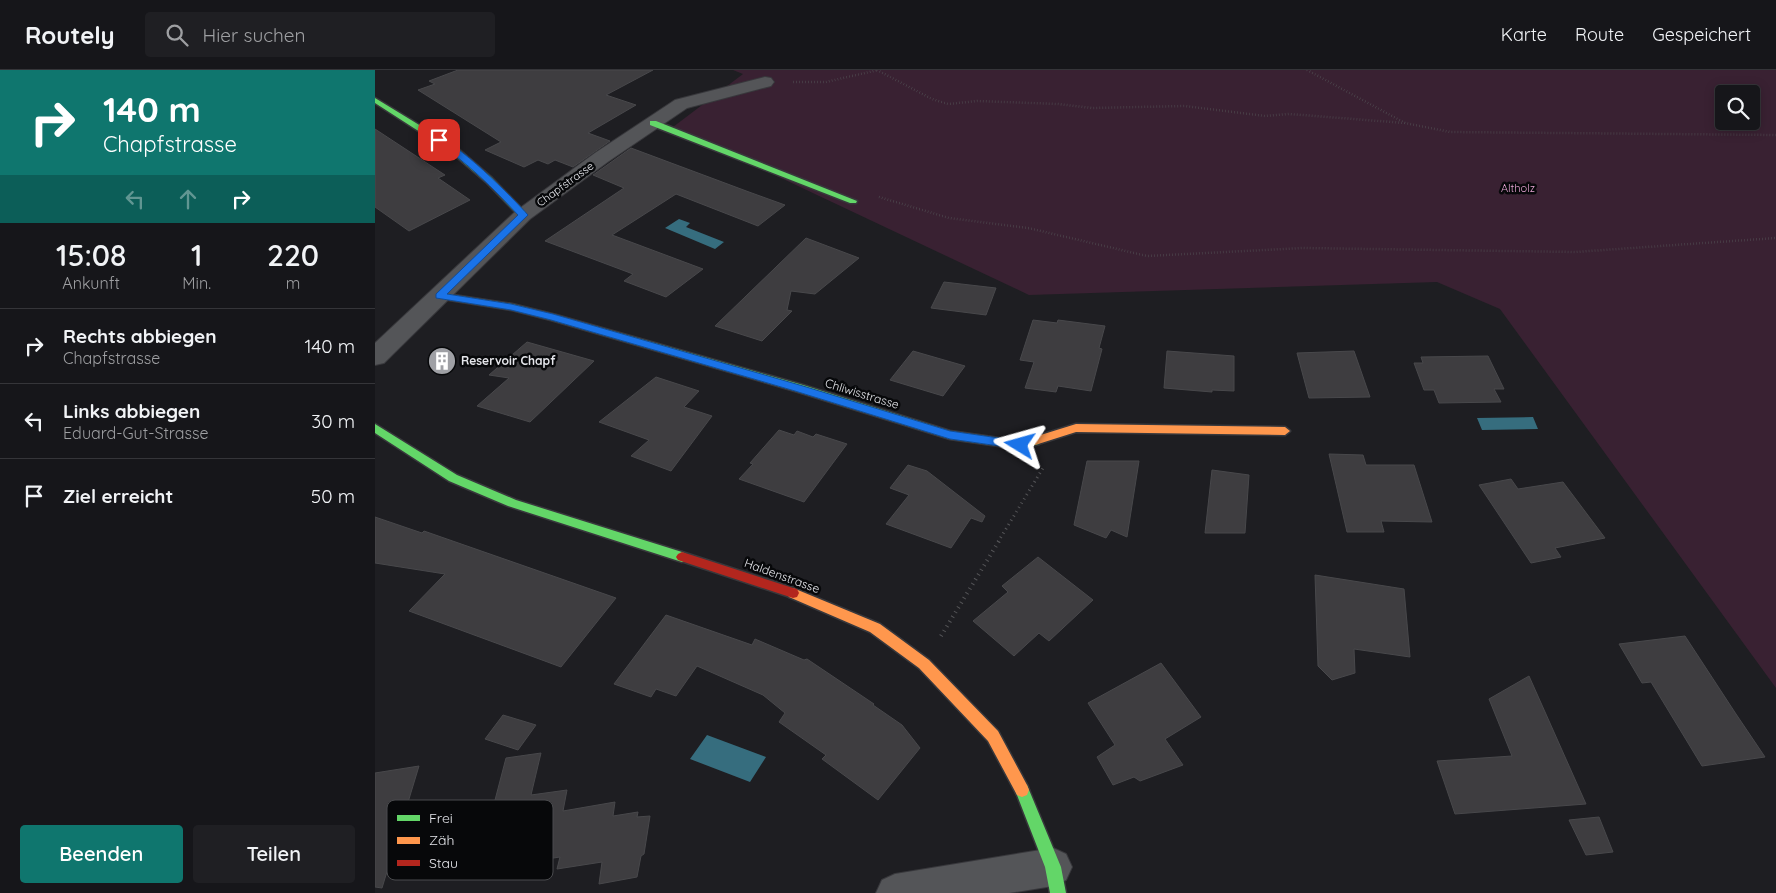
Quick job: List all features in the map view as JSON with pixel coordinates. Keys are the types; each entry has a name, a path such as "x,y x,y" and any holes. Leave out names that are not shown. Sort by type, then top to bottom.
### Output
{"street":[{"name":"Chapfstrasse","path":"375,358 523,215 602,157 681,104 765,82"},
{"path":"375,100 454,150 489,180 523,215"},
{"path":"653,123 853,201"},
{"name":"Chliwisstrasse","path":"440,296 511,307 553,317 799,388 950,435 1020,445 1076,428 1285,431"},
{"name":"Haldenstrasse","path":"375,428 453,478 512,503 801,596 875,628 924,664 993,736 1025,797 1056,880"},
{"path":"895,893 1056,880"}],"path":[{"path":"765,82 826,82 878,70 932,99 948,104 977,101 1058,104 1092,108 1185,106 1265,116 1289,114 1405,123 1450,132 1776,135"},
{"path":"1307,70 1405,123"},
{"path":"853,201 878,197 949,218 1028,228 1147,256 1303,248 1575,252 1776,238"},
{"path":"924,664 1066,431"}],"green space":[{"name":"Altholz","path":"733,70 1776,70 1776,688 1500,309 1437,282 1029,295 673,127 743,74"}],"water":[{"path":"679,219 690,223 686,227 724,242 715,249 665,228"},
{"path":"1533,417 1538,429 1482,430 1477,418"},
{"path":"707,735 766,757 750,782 690,759"}],"building":[{"path":"458,70 653,70 606,95 636,105 588,133 610,141 573,167 555,160 548,164 538,160 524,167 485,150 501,142 418,90 435,84 429,81"},
{"path":"375,129 445,175 438,178 470,200 409,231 375,207"},
{"path":"631,148 785,205 758,226 676,194 612,235 703,269 666,297 624,281 633,274 545,241 624,188 593,175"},
{"path":"806,238 859,258 815,294 791,291 787,310 792,311 762,341 715,326"},
{"path":"944,282 996,288 986,315 931,308"},
{"path":"1033,320 1057,323 1058,320 1105,326 1099,348 1102,349 1091,391 1058,386 1056,392 1025,388 1034,362 1020,360"},
{"path":"527,342 594,361 530,422 477,406 509,378 489,375"},
{"path":"913,351 965,366 943,396 890,380"},
{"path":"1167,351 1234,356 1234,391 1212,390 1212,392 1164,388"},
{"path":"1354,351 1370,397 1309,398 1297,353"},
{"path":"1488,356 1504,389 1494,389 1501,402 1439,403 1434,390 1424,390 1414,363 1423,363 1421,357"},
{"path":"656,377 699,391 684,407 712,416 671,471 631,456 649,440 599,422"},
{"path":"779,430 794,435 797,431 813,437 816,434 847,444 804,502 739,479 753,464 750,463"},
{"path":"1329,454 1363,455 1366,465 1414,465 1432,522 1381,521 1384,532 1347,532"},
{"path":"1087,461 1139,461 1127,537 1111,530 1106,538 1074,525"},
{"path":"908,465 927,471 985,516 982,522 971,518 951,548 886,524 909,495 890,488"},
{"path":"1212,470 1249,475 1245,533 1205,533"},
{"path":"1511,479 1518,489 1563,482 1605,538 1555,548 1561,557 1531,563 1479,485"},
{"path":"375,517 422,533 424,531 616,598 561,667 409,611 445,574 375,563"},
{"path":"1038,557 1093,600 1049,641 1039,633 1014,656 973,621 1008,592 1002,586"},
{"path":"1315,575 1404,589 1410,657 1354,649 1355,673 1332,680 1318,666"},
{"path":"666,615 752,645 755,639 804,660 807,659 902,725 920,748 878,800 822,759 826,755 779,722 785,713 763,695 697,666 676,696 656,689 651,697 614,684"},
{"path":"1685,636 1765,757 1702,766 1651,682 1642,683 1619,644"},
{"path":"1161,663 1201,717 1165,739 1183,765 1140,781 1134,777 1113,785 1097,757 1115,745 1088,703"},
{"path":"1529,676 1586,804 1455,814 1437,761 1512,756 1489,699"},
{"path":"503,715 536,725 518,750 485,739"},
{"path":"541,753 531,795 567,790 563,811 615,802 613,816 638,812 637,817 650,816 644,854 641,856 637,877 599,884 602,862 557,869 560,857 553,858 553,800 495,800 506,758"},
{"path":"419,766 409,800 387,800 387,872 382,888 375,887 375,773"},
{"path":"1599,817 1613,852 1586,855 1569,820"}],"traffic: fast":[{"path":"375,100 454,150 489,180 523,215"},
{"path":"653,123 853,201"},
{"path":"440,296 512,307 553,317 799,388 950,435 1020,445 1035,441"},
{"path":"375,428 453,478 512,503 682,557"},
{"path":"1022,790 1053,867 1058,893"}],"traffic: slow":[{"path":"1035,441 1076,428 1285,431"},
{"path":"793,593 875,628 924,664 993,736 1022,790"}],"traffic: jam":[{"path":"682,557 793,593"}],"place":[{"name":"Reservoir Chapf","path":"442,361"}],"route":[{"path":"439,140 454,150 489,180 523,215 440,296 511,307 553,317 799,388 950,435 1020,445"}]}
